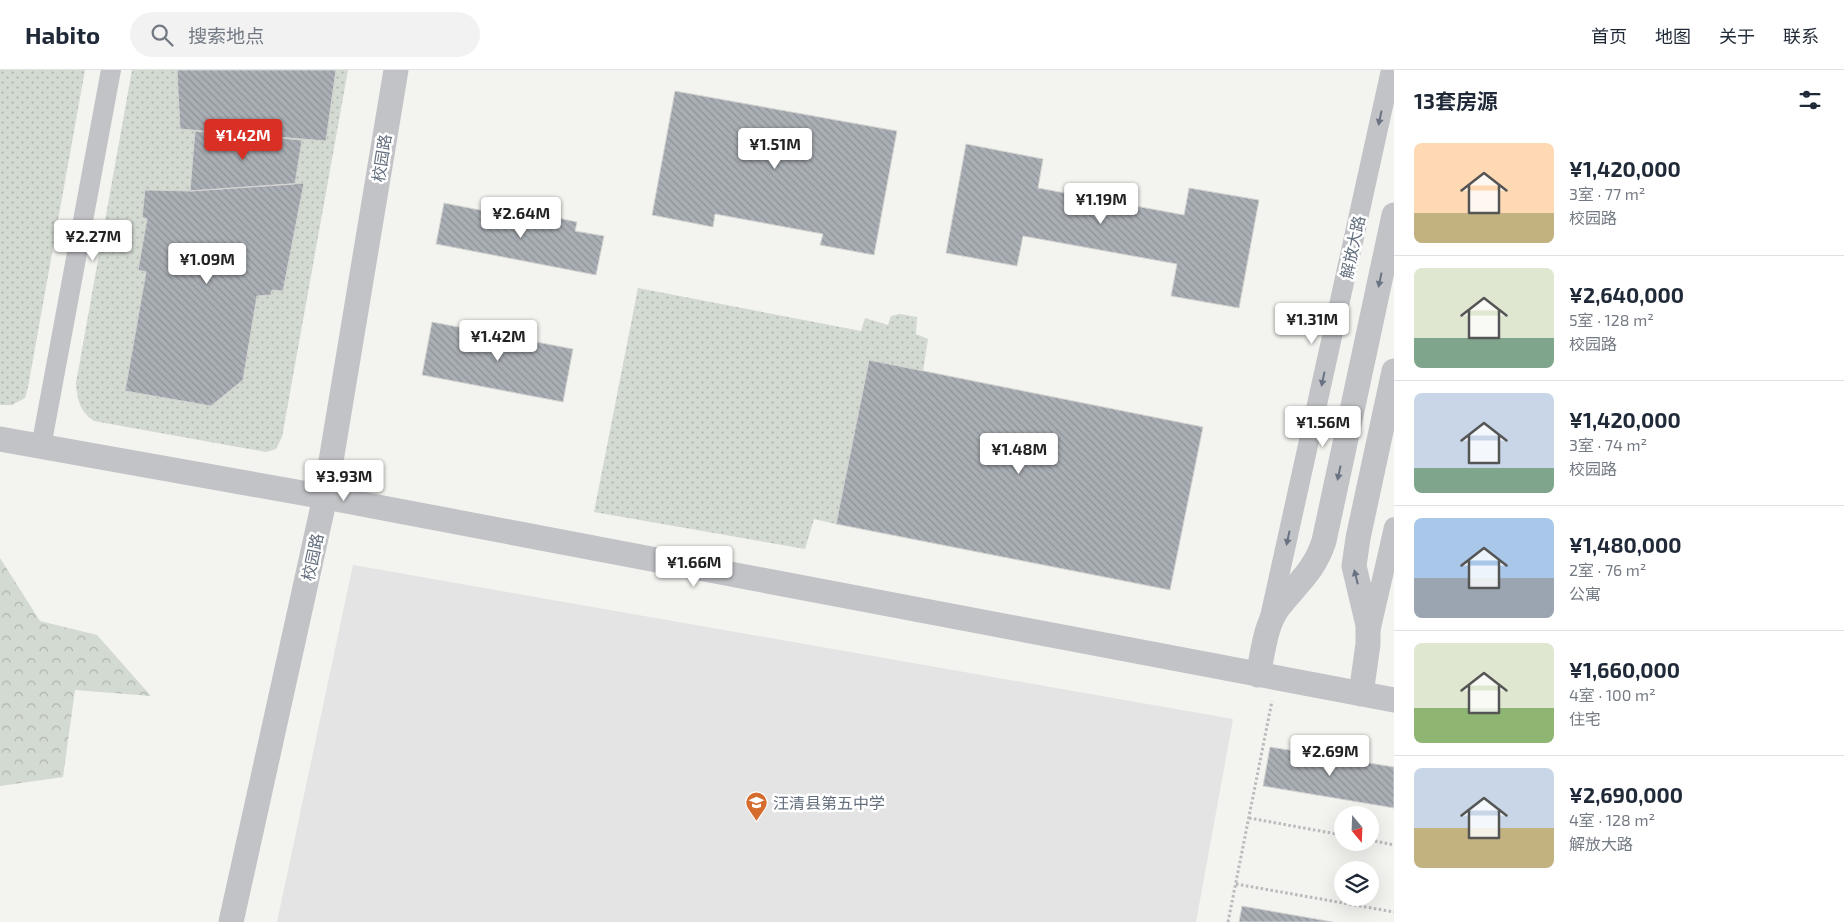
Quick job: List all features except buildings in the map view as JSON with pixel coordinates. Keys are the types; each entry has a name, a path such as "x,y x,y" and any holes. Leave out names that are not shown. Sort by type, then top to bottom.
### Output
{"street":[{"path":"41,447 110,70"},
{"name":"校园路","path":"231,922 325,497 396,70"},
{"name":"解放大路","path":"1267,677 1268,628 1390,70"},
{"name":"解放大路","path":"1268,628 1277,609 1318,560 1324,541 1394,215"},
{"path":"1368,644 1368,625 1354,566 1358,538 1394,371"},
{"path":"0,439 325,497 1394,700"},
{"path":"1361,694 1368,644 1394,527"}],"path":[{"path":"1228,922 1249,818 1267,677"},
{"path":"1249,818 1334,834"},
{"path":"1379,842 1394,845"},
{"path":"1236,884 1394,912"}],"shaded area":[{"name":"汪清县第五中学","path":"353,565 1233,719 1196,922 277,922"}],"green space":[{"path":"0,70 85,70 28,387 25,398 12,405 0,405"},
{"path":"132,70 348,70 282,437 276,449 266,452 94,421 85,414 80,405 76,383"},
{"path":"638,288 861,331 865,318 888,325 891,316 900,314 917,317 916,334 928,339 923,371 836,524 814,519 805,549 594,512"},
{"path":"0,558 40,621 97,635 151,696 75,690 63,777 0,786"}],"place":[{"name":"汪清县第五中学","path":"757,821"}]}
